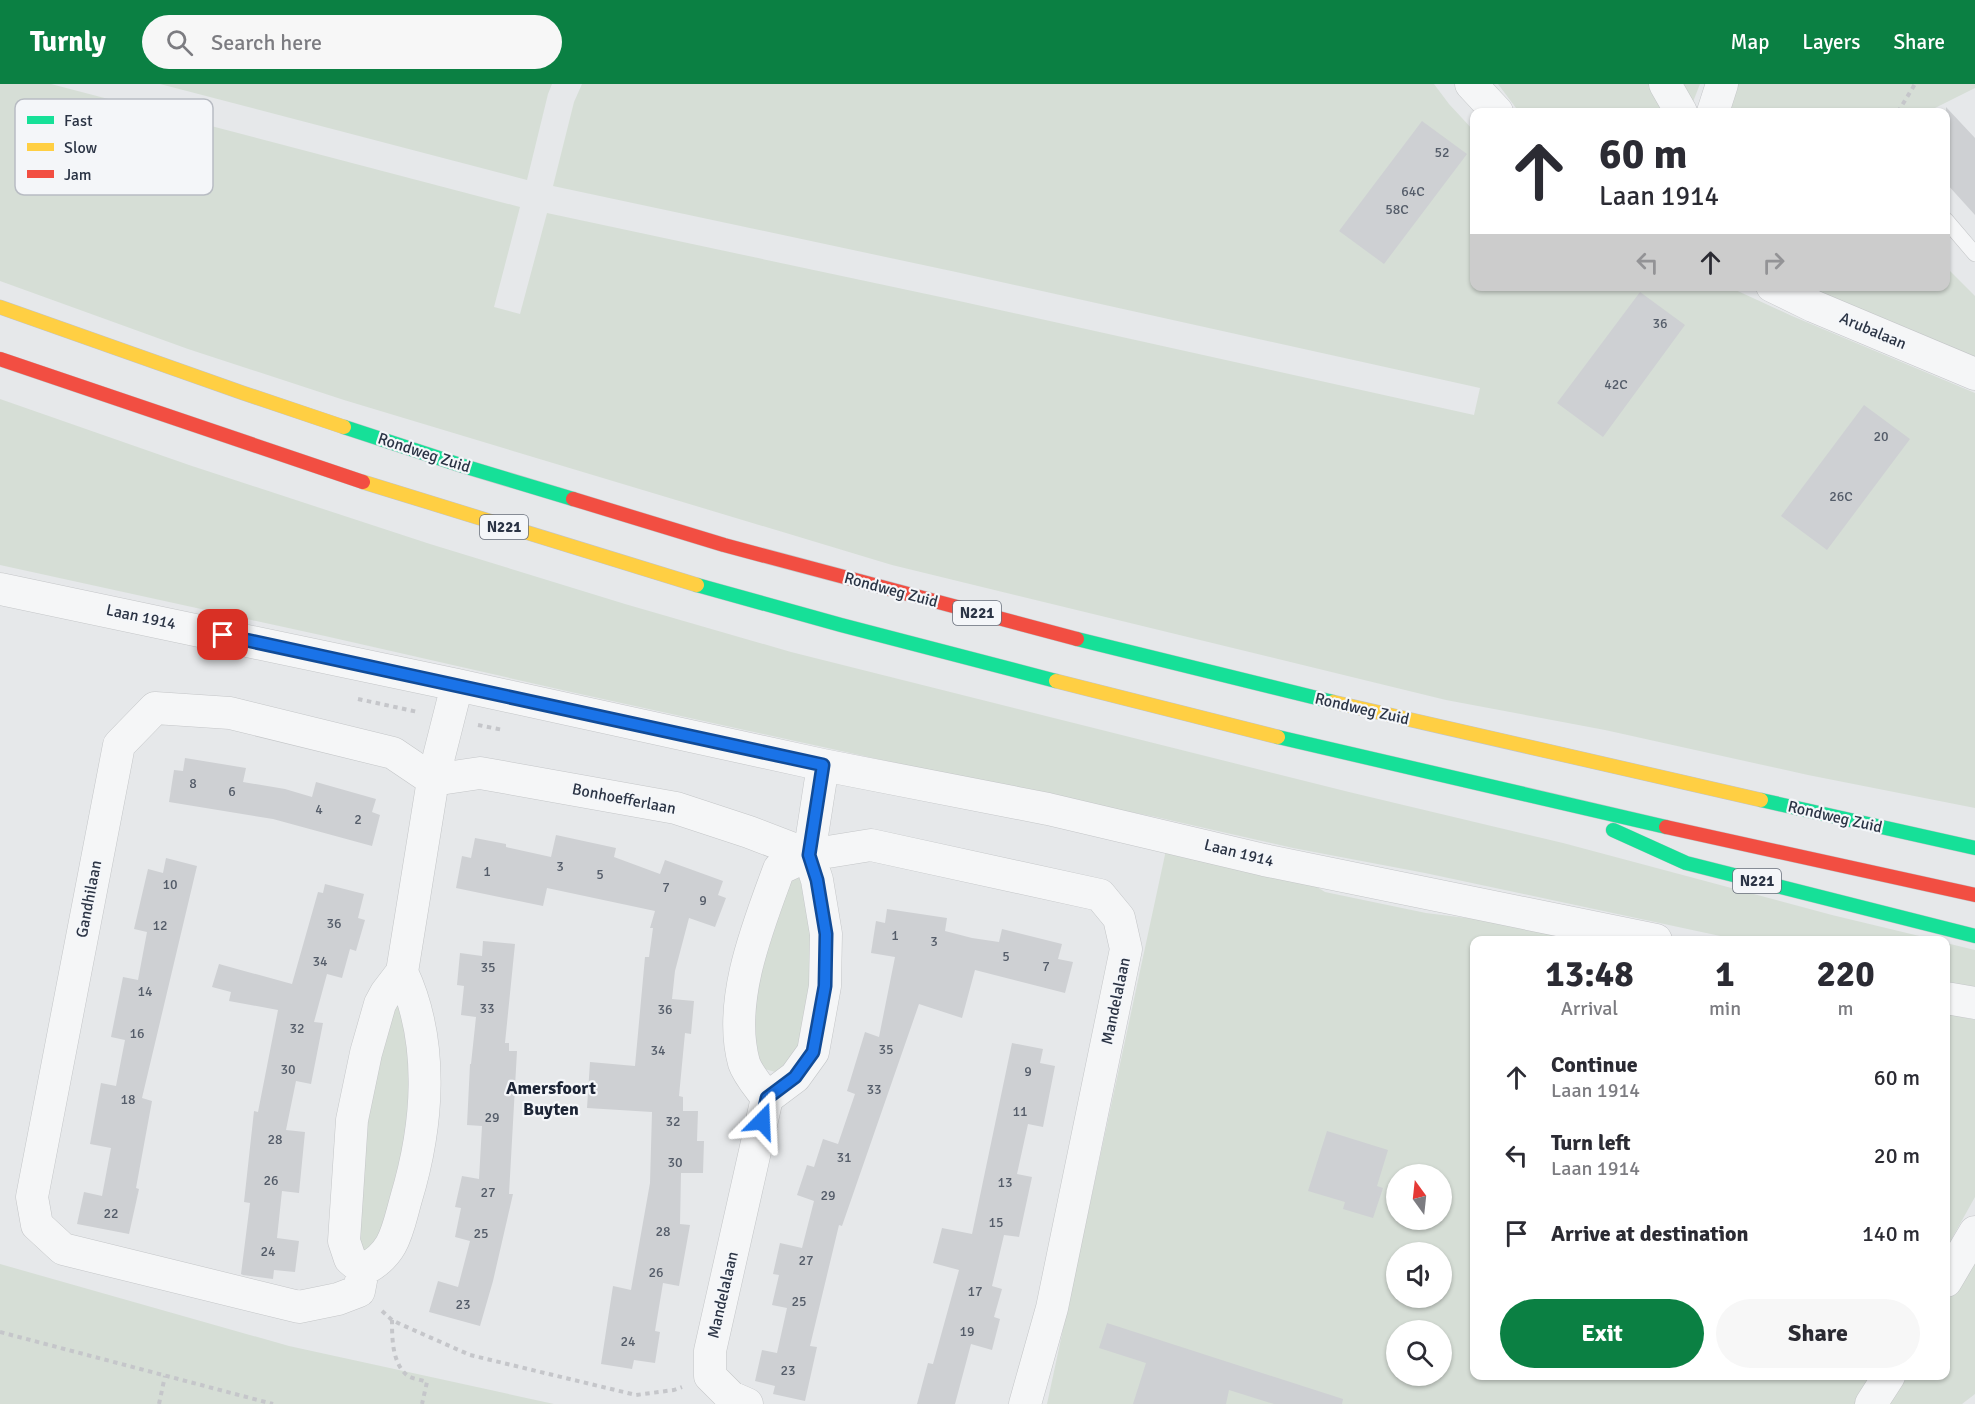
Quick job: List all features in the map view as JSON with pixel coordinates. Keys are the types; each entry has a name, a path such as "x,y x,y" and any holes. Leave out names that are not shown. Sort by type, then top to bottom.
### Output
{"main road":[{"name":"Rondweg Zuid","path":"0,307 243,393 460,465 724,545 993,618 1296,694 1975,848"},
{"name":"N221","path":"0,359 220,436 468,516 747,599 1284,739 1548,801 1975,895"},
{"name":"N221","path":"1548,801 1686,863 1975,936"},
{"name":"N221","path":"1938,841 1975,844"}],"street":[{"path":"1471,84 1493,108"},
{"path":"1665,84 1679,108"},
{"path":"1714,108 1722,84"},
{"name":"Arubalaan","path":"1782,291 1975,374"},
{"name":"Laan 1914","path":"0,588 823,765 1048,809 1264,860 1636,936"},
{"path":"361,1281 344,1241 352,1120 366,1053 380,1004 402,972 433,780 457,685"},
{"name":"Gandhilaan","path":"402,972 417,1009 423,1052 425,1095 417,1164 393,1243 361,1281 338,1299 299,1307 63,1249 37,1225 32,1197 119,745 155,708 230,713 393,753 433,780"},
{"path":"767,1098 795,1077 813,1052 825,986 826,934 817,880 809,855 823,765"},
{"name":"Bonhoefferlaan","path":"433,780 480,772 676,808 809,855"},
{"name":"Mandelalaan","path":"710,1376 710,1352 767,1098 745,1065 739,1030 742,995 752,946 779,869 809,855 871,845 1100,895 1119,918 1126,949 1052,1308 1025,1404"},
{"path":"1950,999 1975,1003"},
{"path":"1950,1274 1975,1232"},
{"path":"710,1376 731,1397 747,1404"},
{"path":"1871,1404 1886,1380"}],"lane":[{"path":"1950,225 1975,254"}],"path":[{"path":"1901,108 1916,84"},
{"path":"361,1281 392,1320 470,1355 636,1395 674,1390 710,1376"},
{"path":"392,1320 393,1342 398,1360 407,1375 427,1382 422,1404"},
{"path":"0,1332 273,1404"},
{"path":"159,1404 165,1376"}],"shaded area":[{"path":"0,84 51,84 108,99 15,99 15,195 213,195 213,126 520,207 494,307 520,314 547,213 1474,415 1480,388 553,186 574,102 582,84 1434,84 1470,127 1470,291 1738,291 1975,393 1975,808 1808,775 1605,730 1446,700 892,565 344,400 188,349 0,281"},
{"path":"160,84 552,84 527,180"},
{"path":"1498,84 1700,84 1691,108 1516,108"},
{"path":"1738,84 1975,84 1975,88 1935,108 1729,108"},
{"path":"1950,271 1975,296 1975,357 1818,291 1950,291"},
{"path":"0,399 189,465 430,544 791,652 1349,792 1563,843 1919,936 1720,936 1029,792 0,565"},
{"path":"1166,850 1301,877 1325,892 1426,913 1514,924 1578,936 1470,936 1470,1380 1871,1380 1857,1404 1047,1404"},
{"path":"799,868 818,962 794,1065 779,1073 757,1067 749,1023 780,895"},
{"path":"1950,944 1975,950 1975,992 1950,986"},
{"path":"398,1007 405,1015 413,1100 394,1222 369,1258 356,1247 361,1126 390,1008"},
{"path":"1950,1014 1975,1020 1975,1197 1950,1242"},
{"path":"1975,1252 1975,1394 1962,1404 1885,1404 1900,1380 1950,1380 1950,1298"},
{"path":"0,1264 289,1346 554,1404 0,1404"}],"building":[{"path":"1950,111 1975,138 1975,215 1950,187"},
{"path":"1422,121 1467,154 1384,264 1339,231"},
{"path":"1640,292 1685,325 1603,437 1557,403"},
{"path":"1864,405 1910,439 1827,550 1781,516"},
{"path":"185,758 246,768 243,782 285,789 312,797 316,782 376,799 372,812 380,815 372,846 273,819 169,802 174,770 183,771"},
{"path":"556,835 616,848 614,857 660,874 665,860 723,881 718,895 726,898 715,927 689,918 675,971 672,999 694,1001 691,1034 685,1033 679,1096 683,1097 683,1111 698,1111 697,1141 704,1141 703,1173 681,1173 680,1224 690,1225 679,1286 663,1283 655,1331 660,1332 655,1363 634,1360 632,1369 601,1364 613,1286 631,1290 650,1183 652,1112 587,1108 590,1062 635,1066 645,957 649,957 653,928 650,928 655,911 547,888 543,906 456,888 462,856 471,858 475,838 551,857"},
{"path":"166,858 197,866 142,1098 152,1101 136,1188 139,1189 129,1234 77,1224 84,1192 102,1196 111,1148 90,1144 101,1083 116,1086 125,1040 111,1037 123,977 138,980 147,932 134,929 148,869 163,873"},
{"path":"325,884 364,894 358,918 365,920 356,951 350,949 342,978 327,974 314,1022 323,1023 311,1084 296,1081 286,1130 305,1132 299,1193 282,1191 277,1238 299,1241 295,1272 274,1270 273,1279 243,1275 241,1274 250,1203 244,1202 254,1111 258,1112 278,1010 229,1001 231,992 212,987 219,964 292,984 318,892 323,893"},
{"path":"887,909 947,918 945,931 972,938 999,942 1002,929 1062,944 1058,959 1073,962 1065,993 975,970 962,1018 919,1004 842,1226 839,1225 810,1346 817,1347 805,1401 773,1394 775,1386 755,1381 762,1350 777,1353 787,1308 772,1305 779,1275 773,1274 780,1243 802,1248 814,1201 797,1195 807,1165 814,1167 823,1139 838,1144 855,1094 847,1091 865,1032 879,1037 895,957 871,953 876,921 885,923"},
{"path":"483,941 515,944 505,1043 509,1043 509,1051 517,1051 509,1194 513,1194 480,1326 429,1312 438,1281 458,1287 470,1241 455,1237 461,1208 455,1207 462,1176 479,1179 482,1126 467,1125 470,1064 476,1017 461,1015 464,986 457,985 460,953 482,956"},
{"path":"1012,1043 1043,1049 1040,1063 1055,1066 1043,1127 1028,1124 1017,1174 1032,1177 1019,1237 1004,1235 992,1286 1002,1289 994,1317 1000,1319 992,1350 971,1344 955,1404 917,1404 928,1363 933,1364 959,1270 933,1263 942,1228 972,1234"},
{"path":"1327,1131 1388,1150 1377,1186 1383,1188 1373,1218 1343,1209 1345,1202 1308,1191"},
{"path":"1107,1323 1343,1399 1342,1404 1274,1404 1229,1390 1226,1404 1133,1404 1146,1363 1099,1348"}],"traffic: fast":[{"path":"344,427 573,499"},
{"path":"697,585 1056,681"},
{"path":"1077,639 1333,702"},
{"path":"1278,737 1666,827"},
{"path":"1761,800 1975,848"},
{"path":"1613,830 1686,863 1975,936"}],"traffic: slow":[{"path":"0,307 344,427"},
{"path":"363,482 697,585"},
{"path":"1056,681 1278,737"},
{"path":"1333,702 1761,800"}],"traffic: jam":[{"path":"0,359 363,482"},
{"path":"573,499 724,545 1077,639"},
{"path":"1666,827 1975,895"}],"district":[{"name":"Amersfoort Buyten","path":"551,1098"}],"route":[{"path":"223,635 823,765 809,855 817,880 826,934 825,986 813,1052 795,1077 767,1098 762,1121"}]}
